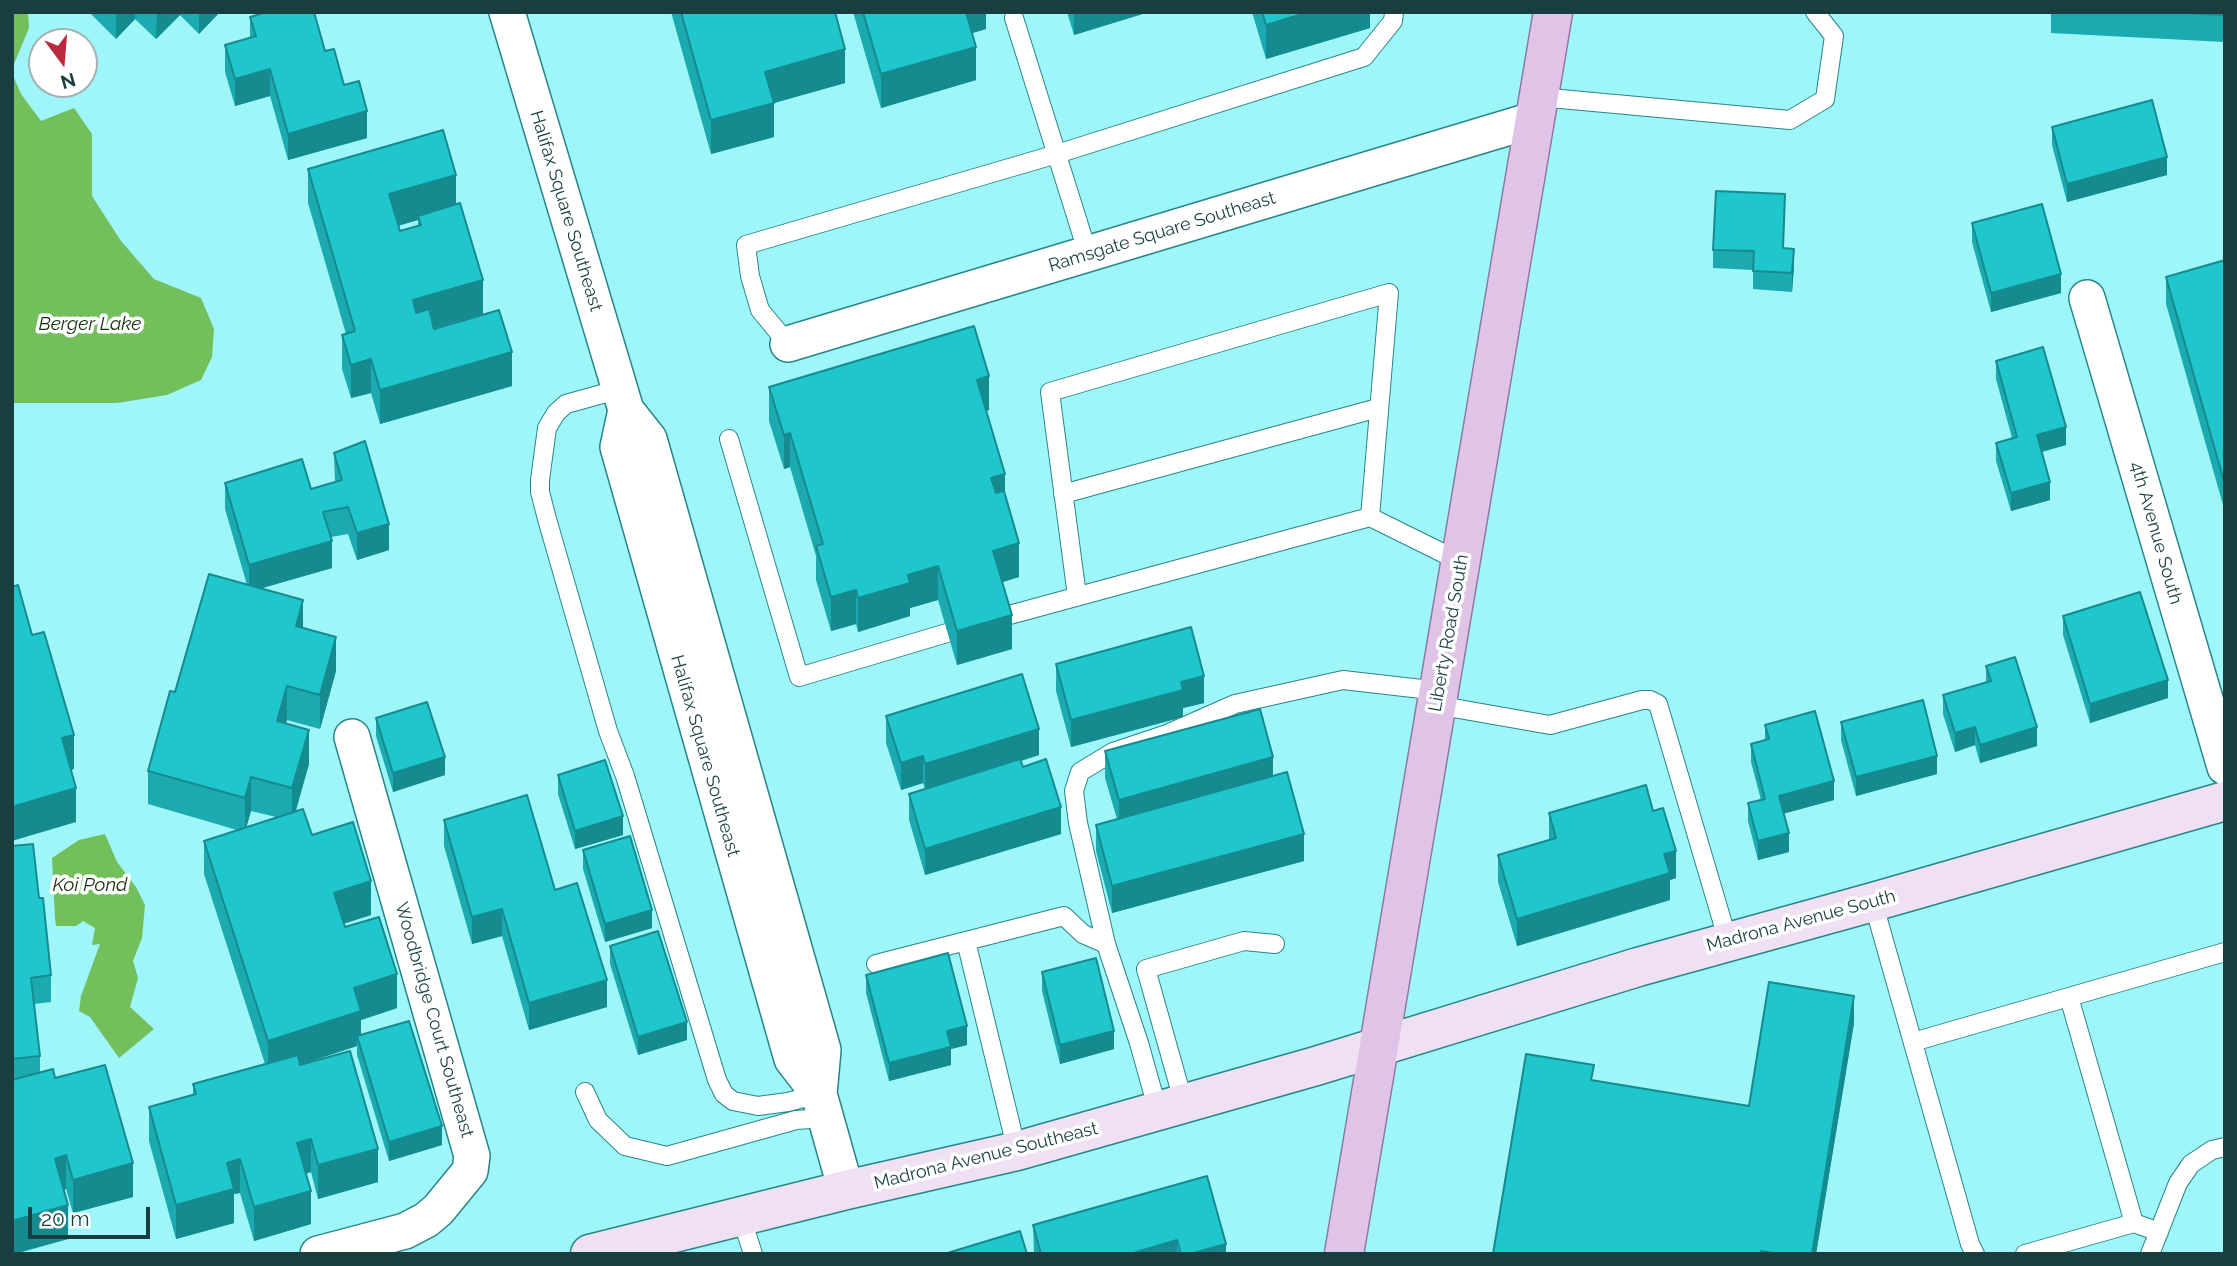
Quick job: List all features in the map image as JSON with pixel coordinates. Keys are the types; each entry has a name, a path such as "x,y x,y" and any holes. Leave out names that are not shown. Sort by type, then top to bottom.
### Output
{"main road":[{"name":"Liberty Road South","path":"1344,1254 1553,12"},
{"name":"Madrona Avenue South","path":"1379,1045 1728,941 2225,802"},
{"name":"Madrona Avenue Southeast","path":"590,1254 846,1190 1017,1152 1316,1066 1379,1045"}],"street":[{"name":"Halifax Square Southeast","path":"507,12 623,399 618,447 792,1059 822,1106 846,1190"},
{"name":"Ramsgate Square Southeast","path":"788,344 1088,254 1538,108"},
{"name":"4th Avenue South","path":"2087,298 2225,767"},
{"name":"Woodbridge Court Southeast","path":"318,1254 405,1231 426,1220 438,1210 470,1171 472,1156 352,737"}],"lane":[{"path":"788,344 760,310 750,276 746,245 1057,154 1364,57 1393,20 1394,12"},
{"path":"1538,108 1790,120 1825,99 1834,36 1815,12"},
{"path":"1014,18 1088,254"},
{"path":"1077,596 1050,391 1389,293 1370,517"},
{"path":"623,399 566,404 556,413 547,428 540,480 540,492 547,519 608,731 625,776 717,1080 724,1094 733,1101 758,1106 788,1102 822,1106"},
{"path":"1063,494 1378,408"},
{"path":"729,439 799,677 947,633"},
{"path":"1002,617 1370,517 1461,562"},
{"path":"1171,1108 1139,1043 1106,944 1078,823 1074,791 1080,772 1113,752 1167,734 1235,704 1343,680 1438,698 1550,725 1650,700 1658,704 1728,941"},
{"path":"1874,902 1975,1254"},
{"path":"876,964 1064,916 1083,934 1106,944"},
{"path":"966,941 1017,1152"},
{"path":"1171,1108 1146,969 1244,941 1275,944"},
{"path":"1913,1042 2225,952"},
{"path":"2069,997 2134,1223"},
{"path":"584,1092 598,1120 625,1146 667,1156 796,1120 822,1106"},
{"path":"2150,1254 2178,1184 2191,1164 2212,1150 2225,1146"},
{"path":"741,1216 753,1254"},
{"path":"2025,1254 2134,1223 2159,1232"}],"water":[{"path":"12,12 28,12 29,28 12,69"},
{"name":"Berger Lake","path":"12,73 21,94 41,121 74,108 92,134 92,196 121,241 154,279 201,298 214,329 212,357 201,380 167,395 117,403 12,403"},
{"name":"Koi Pond","path":"105,834 117,862 136,887 145,905 142,938 133,961 138,978 130,1007 154,1029 119,1058 90,1017 79,1011 81,996 100,944 92,945 95,928 83,921 76,926 56,926 55,918 52,858 79,840"}],"building":[{"path":"267,12 314,12 325,51 334,49 344,85 359,81 367,111 288,134 270,69 235,79 225,45 256,36 250,17"},
{"path":"681,12 835,12 845,49 765,72 774,103 711,120"},
{"path":"863,12 966,12 976,47 881,74"},
{"path":"1262,12 1309,12 1266,25"},
{"path":"2169,12 2225,12 2225,15"},
{"path":"2152,100 2167,157 2067,184 2052,127"},
{"path":"443,130 456,175 389,194 400,231 421,225 418,216 460,203 483,280 413,300 416,313 429,309 434,329 499,310 512,352 380,390 371,359 351,365 342,335 355,331 308,169"},
{"path":"1716,191 1785,194 1783,248 1794,249 1792,273 1753,271 1754,251 1713,250"},
{"path":"2042,204 2061,274 1991,293 1972,223"},
{"path":"2225,260 2225,485 2166,277"},
{"path":"974,326 989,376 977,380 1005,474 991,478 996,493 1004,491 1019,543 993,551 1012,615 957,631 938,566 908,575 910,583 858,598 856,590 831,597 816,546 823,544 790,433 784,435 769,387"},
{"path":"2043,347 2066,427 2037,435 2050,482 2011,493 1996,443 2017,437 1996,361"},
{"path":"365,441 389,524 357,533 348,507 323,512 332,541 249,565 225,483 302,459 311,489 342,480 334,453"},
{"path":"209,574 303,600 296,626 336,637 320,695 287,686 277,721 309,730 292,788 251,777 245,798 148,771 170,691 175,692"},
{"path":"18,585 32,635 44,632 74,735 62,738 76,788 12,807 12,587"},
{"path":"2140,592 2168,680 2090,704 2063,616"},
{"path":"1191,627 1204,676 1181,682 1183,690 1071,720 1056,664"},
{"path":"2015,657 2037,727 1980,745 1975,727 1955,733 1943,695 1991,681 1986,666"},
{"path":"1022,674 1039,729 925,764 923,756 901,763 886,716"},
{"path":"1923,700 1937,756 1856,777 1841,722"},
{"path":"427,702 445,757 393,773 376,718"},
{"path":"1260,709 1273,757 1119,800 1105,751"},
{"path":"1815,711 1834,781 1779,796 1789,833 1758,841 1748,803 1765,799 1751,744 1769,739 1765,725"},
{"path":"1020,759 1023,767 1046,759 1061,807 925,849 909,794"},
{"path":"605,760 623,816 575,831 558,775"},
{"path":"1287,772 1304,834 1112,886 1096,825"},
{"path":"1646,785 1653,811 1663,808 1676,851 1664,854 1670,873 1517,919 1498,855 1556,838 1549,813"},
{"path":"527,795 555,890 577,883 607,980 529,1003 502,909 472,917 444,820"},
{"path":"303,809 312,835 353,822 371,881 334,893 345,927 379,917 397,974 354,988 361,1011 268,1041 204,841"},
{"path":"630,836 652,910 605,924 583,850"},
{"path":"33,844 39,898 43,898 51,975 31,978 40,1056 12,1059 12,846"},
{"path":"658,931 687,1022 638,1037 610,946"},
{"path":"948,953 967,1026 947,1031 951,1047 889,1063 866,975"},
{"path":"1096,958 1114,1031 1060,1045 1042,972"},
{"path":"1769,982 1854,996 1812,1254 1761,1251 1761,1254 1493,1254 1526,1054 1594,1065 1591,1080 1749,1106"},
{"path":"409,1021 442,1126 389,1142 357,1036"},
{"path":"350,1051 378,1149 318,1165 311,1139 297,1143 311,1191 254,1207 240,1159 227,1163 234,1189 176,1205 149,1107 196,1094 193,1084 298,1055 300,1065"},
{"path":"105,1065 133,1163 73,1180 66,1155 55,1159 68,1205 12,1221 12,1080 53,1069 55,1078"},
{"path":"1207,1176 1226,1244 1190,1254 1181,1254 1177,1240 1130,1254 1041,1254 1033,1225"},
{"path":"1020,1231 1027,1254 944,1254"}]}
